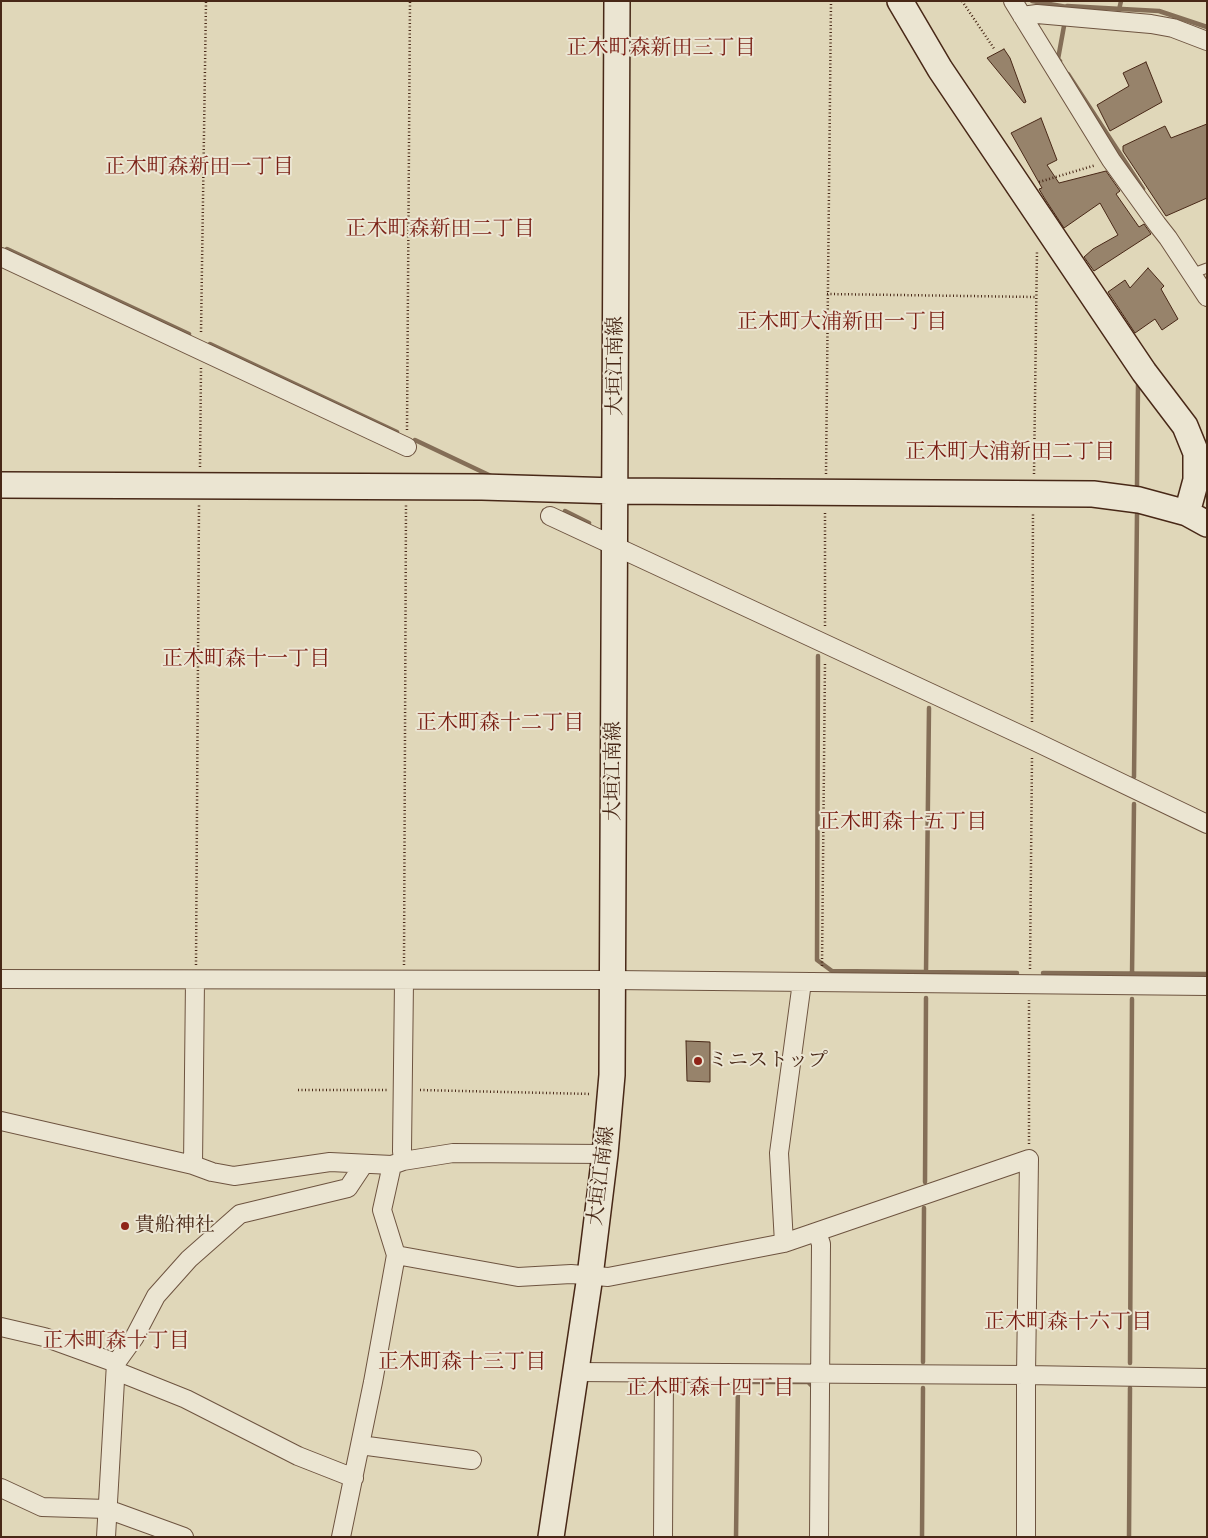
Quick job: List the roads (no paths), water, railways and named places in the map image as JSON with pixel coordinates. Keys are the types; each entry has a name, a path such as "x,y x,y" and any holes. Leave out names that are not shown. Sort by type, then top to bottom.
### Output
{"street":[{"name":"大垣江南線","path":"551,1537 590,1276 605,1154 612,1075 616,547 617,1"},
{"path":"1,485 482,487 616,491 1093,494 1139,500 1197,518 1196,453 1185,426 1144,372 940,69 900,1"},
{"path":"1017,9 1037,14 1151,24 1173,28 1207,41"},
{"path":"1017,9 1111,160 1156,224 1199,271 1207,297"},
{"path":"1,257 407,447"},
{"path":"550,516 1032,740 1207,824"},
{"path":"1,979 612,980 1207,986"},
{"path":"193,1165 195,980"},
{"path":"341,1537 396,1255 382,1210 397,1163 402,1090 404,980"},
{"path":"784,1244 779,1153 802,982"},
{"path":"1,1121 234,1176 330,1162 397,1163 453,1153 605,1154"},
{"path":"396,1255 518,1277 572,1274 608,1277 784,1244 1029,1159 1026,1537"},
{"path":"106,1537 116,1367 156,1296 189,1259 240,1214 348,1188 364,1164"},
{"path":"817,1232 820,1244 819,1537"},
{"path":"1,1327 44,1337 116,1367 298,1456 354,1478"},
{"path":"575,1372 1207,1378"},
{"path":"663,1537 664,1374"},
{"path":"360,1445 472,1460"},
{"path":"1,1488 42,1507 108,1509 184,1537"}],"waterway":[{"path":"1032,1 1067,7"},
{"path":"1119,10 1121,1"},
{"path":"1067,6 1159,11 1207,27"},
{"path":"1060,61 1058,59 1064,26"},
{"path":"1068,74 1143,189"},
{"path":"7,249 189,334"},
{"path":"210,344 397,432"},
{"path":"1137,486 1138,384"},
{"path":"415,440 491,476"},
{"path":"565,511 589,523"},
{"path":"1131,780 1134,777 1137,514"},
{"path":"818,656 817,960 832,971 1017,973"},
{"path":"926,972 929,708"},
{"path":"1132,975 1134,804"},
{"path":"1043,973 1207,974"},
{"path":"925,1182 926,998"},
{"path":"1130,1363 1132,999"},
{"path":"923,1362 924,1208"},
{"path":"736,1537 738,1382 808,1382 813,1389"},
{"path":"922,1537 923,1388"},
{"path":"1129,1537 1130,1388"}],"place":[{"name":"ミニストップ","path":"698,1061"},
{"name":"貴船神社","path":"125,1226"}],"district":[{"name":"正木町森新田三丁目","path":"661,49"},
{"name":"正木町森新田一丁目","path":"199,168"},
{"name":"正木町森新田二丁目","path":"440,230"},
{"name":"正木町大浦新田一丁目","path":"842,323"},
{"name":"正木町大浦新田二丁目","path":"1010,453"},
{"name":"正木町森十一丁目","path":"246,660"},
{"name":"正木町森十二丁目","path":"500,724"},
{"name":"正木町森十五丁目","path":"903,823"},
{"name":"正木町森十六丁目","path":"1068,1323"},
{"name":"正木町森十丁目","path":"116,1342"},
{"name":"正木町森十三丁目","path":"462,1363"},
{"name":"正木町森十四丁目","path":"710,1389"}]}
